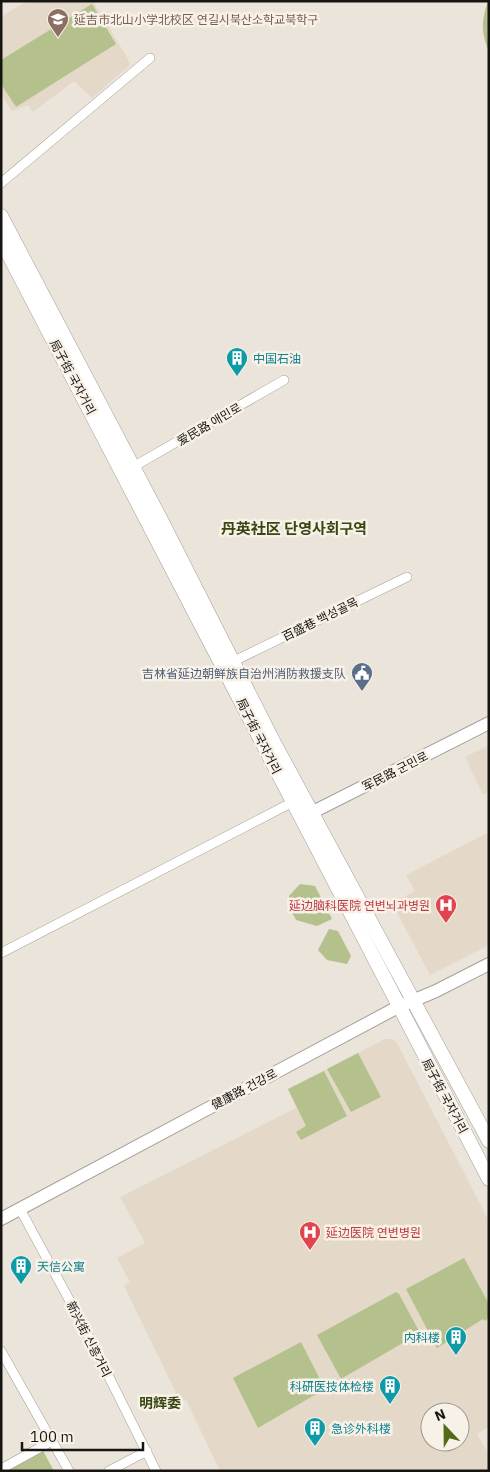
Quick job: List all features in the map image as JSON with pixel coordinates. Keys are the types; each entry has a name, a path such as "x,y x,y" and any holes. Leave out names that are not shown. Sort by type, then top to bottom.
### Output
{"main road":[{"name":"局子街 국자거리","path":"1,216 234,661 398,1007 489,1179"},
{"name":"局子街 국자거리","path":"1,240 293,802 306,815 413,999 489,1141"}],"street":[{"path":"1,183 150,58"},
{"name":"爱民路 애민로","path":"133,467 284,380"},
{"name":"百盛巷 백성골목","path":"234,661 406,577"},
{"name":"军民路 군민로","path":"306,815 489,723"},
{"path":"1,953 293,802"},
{"name":"健康路 건강로","path":"1,1219 413,999 436,991 489,964"},
{"name":"新兴街 신흥거리","path":"20,1209 84,1327 156,1471"},
{"path":"1,1351 68,1471"},
{"path":"1,1469 52,1441"},
{"path":"109,1471 146,1451"}],"shaded area":[{"name":"延吉市北山小学北校区 연길시북산소학교북학구","path":"27,1 93,1 130,65 92,98 74,81 33,112 28,105 12,111 1,94 1,17"},
{"path":"489,745 489,792 483,795 465,757"},
{"name":"延边脑科医院 연변뇌과병원","path":"489,832 489,945 430,975 392,903 415,891 406,875"},
{"name":"延边医院 연변병원","path":"385,1039 392,1039 397,1043 489,1221 489,1427 477,1434 489,1455 489,1471 220,1471 186,1400 181,1403 124,1286 130,1282 117,1258 145,1243 120,1197 296,1108 288,1089"}],"green space":[{"path":"488,1 489,52 484,39 483,27"},
{"path":"92,4 116,44 16,107 1,84 1,60"},
{"path":"300,884 315,886 332,919 317,926 296,920 291,910 289,896"},
{"path":"329,929 338,931 351,956 347,964 327,960 318,950"},
{"path":"358,1053 381,1097 351,1112 327,1069"},
{"path":"324,1071 347,1116 301,1140 296,1132 306,1126 288,1089"},
{"path":"464,1258 489,1304 489,1318 484,1321 483,1319 437,1348 406,1289"},
{"path":"396,1292 399,1294 420,1333 341,1379 317,1335"},
{"path":"301,1342 325,1389 258,1428 233,1378"},
{"path":"42,1449 54,1471 3,1471"}],"place":[{"name":"延吉市北山小学北校区 연길시북산소학교북학구","path":"58,38"},
{"name":"中国石油","path":"237,377"},
{"name":"吉林省延边朝鲜族自治州消防救援支队","path":"362,692"},
{"name":"延边脑科医院 연변뇌과병원","path":"446,924"},
{"name":"延边医院 연변병원","path":"310,1251"},
{"name":"天信公寓","path":"21,1285"},
{"name":"内科楼","path":"456,1356"},
{"name":"科研医技体检楼","path":"390,1405"},
{"name":"急诊外科楼","path":"315,1447"}],"district":[{"name":"丹英社区 단영사회구역","path":"294,528"},
{"name":"明辉委","path":"160,1403"}]}
